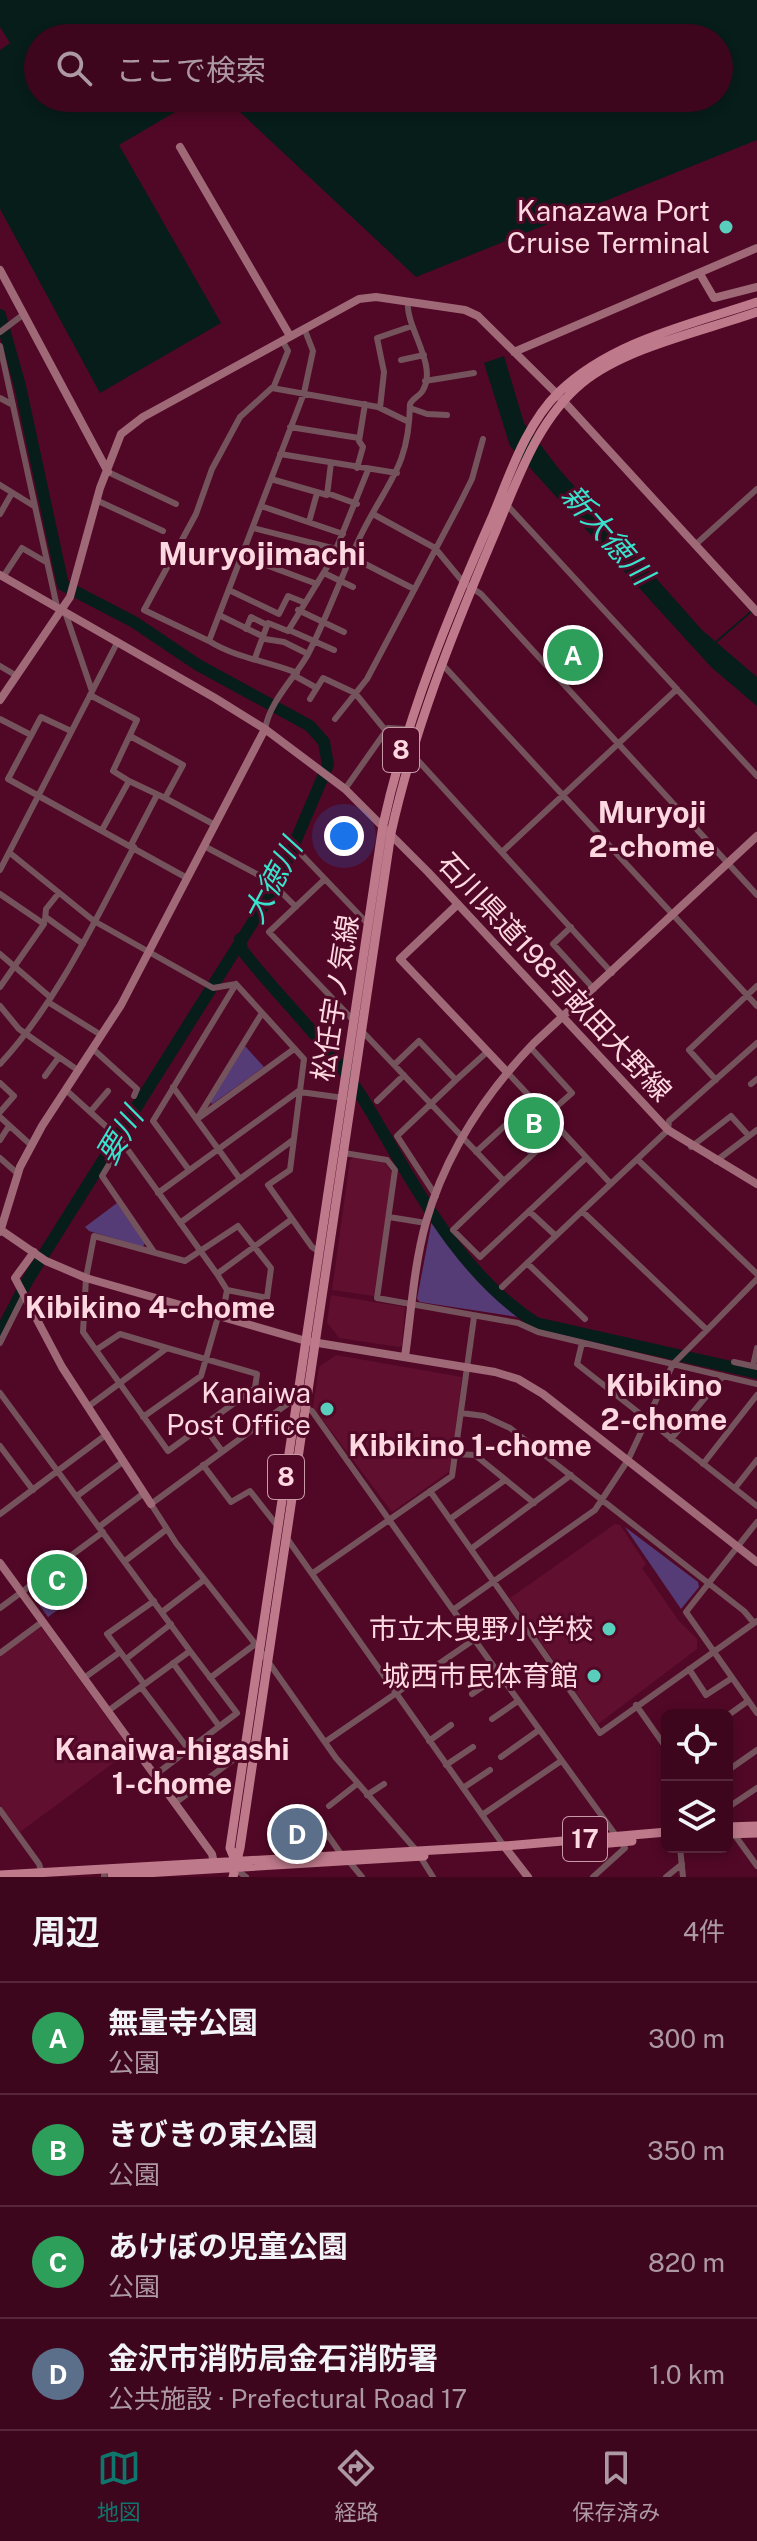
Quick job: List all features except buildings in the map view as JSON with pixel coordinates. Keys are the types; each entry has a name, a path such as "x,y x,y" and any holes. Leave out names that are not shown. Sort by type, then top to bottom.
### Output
{"main road":[{"name":"松任宇ノ気線","path":"311,1342 318,1251 354,1053 354,1021 383,825 406,729 468,584 536,432 560,397 588,369 623,348 757,302"},
{"name":"松任宇ノ気線","path":"560,397 608,366 757,312"},
{"name":"松任宇ノ気線","path":"354,1053 362,1030 391,833 410,752 468,584 507,505 518,468"},
{"name":"松任宇ノ気線","path":"250,1752 257,1647 344,1153 347,1098"},
{"name":"松任宇ノ気線","path":"234,1868 230,1848 267,1665 287,1539 301,1406"},
{"path":"733,1830 757,1826"},
{"path":"733,1830 757,1833"},
{"name":"17","path":"0,1875 216,1865 234,1868 344,1857 506,1849 661,1833"},
{"name":"17","path":"617,1839 661,1838"},
{"name":"17","path":"64,1877 216,1865"}],"street":[{"path":"180,147 286,338 288,351 272,388 240,417 212,469 196,514 144,610 230,654 255,658 296,675 315,687"},
{"path":"514,352 757,248"},
{"path":"0,270 108,472 176,504"},
{"path":"700,274 714,298 721,299 757,287"},
{"path":"0,700 70,597 96,500 121,434 143,417 359,299 465,310 478,316 560,397 757,612"},
{"path":"408,302 406,316 424,355 425,381 423,391 415,396 410,408 407,450 397,473 339,581 308,654 268,714 265,729 150,951 17,1173 0,1230 39,1256 86,1278 220,1317 311,1342 469,1367 518,1379 628,1460 757,1562"},
{"path":"0,332 24,314"},
{"path":"380,408 384,372 377,338 412,326"},
{"path":"209,641 304,393 313,351 304,328"},
{"path":"0,346 46,562 91,693 137,720 113,771 215,825"},
{"path":"401,360 424,355"},
{"path":"425,381 474,373"},
{"path":"272,388 365,404 409,422"},
{"path":"0,398 13,405"},
{"path":"357,468 363,447 359,438 365,404"},
{"path":"410,408 427,414 447,415"},
{"path":"290,427 359,438"},
{"path":"335,719 367,679 472,479 483,439"},
{"path":"280,454 368,470 377,467 397,473"},
{"path":"327,493 331,463"},
{"path":"289,630 336,549 357,504 368,470"},
{"path":"271,479 357,504"},
{"path":"0,485 34,506"},
{"path":"695,545 757,489"},
{"path":"0,514 12,493"},
{"path":"309,522 317,493"},
{"path":"96,500 163,531"},
{"path":"507,505 757,776"},
{"path":"261,506 343,534"},
{"path":"373,514 435,548 757,895"},
{"path":"253,528 336,549 414,589"},
{"path":"46,562 22,548 2,576 265,729"},
{"path":"242,556 317,584"},
{"path":"324,573 353,587"},
{"path":"229,590 279,614"},
{"path":"255,658 288,596 303,602"},
{"path":"298,610 344,632"},
{"path":"219,615 264,638 284,642 308,654"},
{"path":"246,629 251,617 334,650"},
{"path":"0,870 117,643"},
{"path":"440,662 757,1006"},
{"path":"0,666 17,676"},
{"path":"310,699 323,678 355,693 386,731"},
{"path":"503,851 677,689"},
{"path":"71,731 41,717 8,779 187,878"},
{"path":"0,719 31,735"},
{"name":"石川県道198号畝田大野線","path":"265,729 345,789 383,825 668,1130 691,1147 757,1184"},
{"path":"345,789 386,731 406,729"},
{"path":"130,736 183,765 165,798"},
{"path":"410,752 612,973"},
{"path":"102,830 129,781"},
{"path":"0,1064 49,1000 83,944 157,795"},
{"path":"405,1357 426,1223 462,1138 507,1072 530,1047 757,836"},
{"path":"204,846 266,879"},
{"path":"10,853 94,921 210,987 236,984"},
{"path":"302,855 377,934"},
{"path":"325,879 269,932 504,1181"},
{"path":"280,891 296,907"},
{"path":"0,894 83,944"},
{"path":"0,987 45,921 46,909 58,894"},
{"path":"458,904 400,959 611,1184"},
{"path":"571,927 553,944 594,989"},
{"path":"0,954 49,1000 101,1035"},
{"path":"236,984 304,1059 290,1170 268,1185 318,1251"},
{"path":"189,1170 153,1121 236,984"},
{"path":"716,1080 689,1050 757,986"},
{"path":"0,1006 26,1033 79,1071"},
{"path":"197,1119 262,1013"},
{"path":"394,1065 419,1041 456,1080"},
{"path":"502,1287 638,1160 668,1130 669,1121 757,1043"},
{"path":"530,1047 572,1093 547,1115"},
{"path":"93,1049 137,1089 134,1096"},
{"path":"197,1119 294,1049"},
{"path":"435,1198 397,1136 487,1052"},
{"path":"45,1076 59,1057"},
{"path":"377,1101 404,1075"},
{"path":"0,1083 14,1096 0,1114 32,1146"},
{"path":"173,1087 240,1179"},
{"path":"66,1090 119,1139 227,1290 201,1376 143,1417"},
{"path":"91,1111 108,1091"},
{"path":"158,1193 300,1091 347,1098"},
{"path":"476,1152 533,1100"},
{"path":"691,1147 731,1116 749,1136"},
{"path":"0,1140 9,1126"},
{"path":"560,1129 453,1230 480,1257 586,1158"},
{"path":"716,1161 757,1130"},
{"path":"119,1139 102,1176 154,1252"},
{"path":"180,1223 294,1140"},
{"path":"344,1153 387,1160 395,1170 377,1298 518,1323 538,1332 757,1384"},
{"path":"0,1158 17,1173"},
{"path":"453,1610 595,1510 628,1460 675,1363 757,1276 638,1160"},
{"path":"529,1211 556,1236"},
{"path":"582,1211 707,1330"},
{"path":"389,1217 426,1223"},
{"path":"217,1274 292,1219"},
{"path":"96,1350 120,1334 257,1374 255,1388 168,1451 83,1332 86,1278 94,1236 185,1261 238,1226 271,1268 267,1298 227,1290"},
{"path":"39,1256 15,1278 62,1367 167,1529 204,1580 357,1784 417,1853 433,1877"},
{"path":"527,1263 585,1319"},
{"path":"0,1343 22,1292"},
{"path":"313,1573 452,1476 474,1317"},
{"path":"582,1343 577,1364 757,1506"},
{"path":"89,1406 167,1348"},
{"path":"734,1362 755,1367 757,1348"},
{"path":"671,1439 723,1376"},
{"path":"0,1393 237,1713 155,1775"},
{"path":"703,1464 757,1395"},
{"path":"151,1504 290,1402 312,1411 625,1848 593,1877"},
{"path":"430,1491 600,1733 756,1622 510,1428 484,1416 461,1413"},
{"path":"203,1425 222,1451"},
{"path":"1,1510 107,1434"},
{"path":"0,1446 33,1490"},
{"path":"455,1454 475,1455 534,1503"},
{"path":"735,1488 757,1460"},
{"path":"77,1496 124,1461"},
{"path":"203,1465 231,1502 250,1491 313,1573 528,1877"},
{"path":"471,1549 571,1475"},
{"path":"450,1519 505,1480"},
{"path":"0,1608 144,1493"},
{"path":"757,1522 686,1612 752,1701 757,1713"},
{"path":"125,1561 167,1529"},
{"path":"0,1563 155,1775 216,1865"},
{"path":"162,1612 204,1580"},
{"path":"154,1601 107,1634 189,1750"},
{"path":"0,1653 42,1622"},
{"path":"126,1659 171,1624"},
{"path":"325,1742 475,1639"},
{"path":"210,1678 257,1647"},
{"path":"108,1711 190,1651"},
{"path":"84,1678 120,1652"},
{"path":"173,1663 219,1726"},
{"path":"689,1669 706,1695 732,1678"},
{"path":"472,1694 500,1675"},
{"path":"492,1719 518,1701"},
{"path":"733,1712 752,1701"},
{"path":"636,1705 661,1740"},
{"path":"429,1741 451,1725"},
{"path":"501,1757 539,1730"},
{"path":"446,1765 473,1747"},
{"path":"733,1767 757,1750"},
{"path":"175,1803 250,1752"},
{"path":"482,1815 561,1761"},
{"path":"463,1788 490,1770"},
{"path":"329,1806 357,1784"},
{"path":"367,1795 384,1784"},
{"path":"733,1804 757,1788"},
{"path":"0,1810 42,1875"},
{"path":"315,1817 362,1877"},
{"path":"733,1834 757,1866"},
{"path":"681,1853 683,1877"},
{"path":"666,1877 682,1864"},
{"path":"234,1868 246,1877"},
{"path":"602,1869 609,1877"}],"shaded area":[{"path":"245,1046 264,1067 212,1104 210,1102"},
{"path":"533,1106 553,1126 553,1131 528,1154 504,1129"},
{"path":"350,1160 385,1163 392,1173 374,1296 332,1290"},
{"path":"117,1203 145,1243 143,1247 89,1231 85,1227"},
{"path":"432,1220 443,1237 518,1317 420,1302 417,1299"},
{"path":"331,1295 405,1307 402,1345 339,1338 327,1322"},
{"path":"336,1355 462,1377 450,1471 392,1512 313,1407 319,1367"},
{"name":"市立木曳野小学校","path":"615,1524 620,1525 646,1564 642,1568 679,1621 697,1639 697,1649 598,1724 510,1598"},
{"path":"625,1527 698,1582 699,1587 681,1609"},
{"path":"70,1563 88,1588 48,1617 30,1592"},
{"path":"41,1627 131,1750 20,1832 0,1805 0,1656"}],"water":[{"path":"0,0 757,0 757,140 416,277 240,112 733,112 733,24 24,24 24,112 175,112 119,145 221,323 100,393 0,209 0,50 10,43 0,27"},
{"name":"新大徳川","path":"504,356 524,423 559,469 702,630 757,677 757,706 711,667 510,446 484,363"}],"waterway":[{"name":"大徳川","path":"0,315 20,386 63,585 134,622 198,665 310,726 324,742 328,765 278,882 29,1278 0,1333"},
{"path":"716,642 753,610"},
{"name":"大徳川","path":"240,939 242,950 349,1077 417,1190 458,1249 481,1277 507,1301 536,1323 757,1373"}],"place":[{"name":"Kanazawa Port Cruise Terminal","path":"726,227"},
{"name":"無量寺公園","path":"573,655"},
{"name":"きびきの東公園","path":"534,1123"},
{"name":"Kanaiwa Post Office","path":"327,1409"},
{"name":"あけぼの児童公園","path":"57,1580"},
{"name":"市立木曳野小学校","path":"609,1629"},
{"name":"城西市民体育館","path":"594,1676"},
{"name":"金沢市消防局金石消防署","path":"297,1834"}],"district":[{"name":"Muryojimachi","path":"262,554"},
{"name":"Muryoji 2-chome","path":"652,830"},
{"name":"Kibikino 4-chome","path":"150,1308"},
{"name":"Kibikino 2-chome","path":"664,1403"},
{"name":"Kibikino 1-chome","path":"470,1446"},
{"name":"Kanaiwa-higashi 1-chome","path":"172,1767"}],"water label":[{"name":"要川","path":"120,1136"}]}
